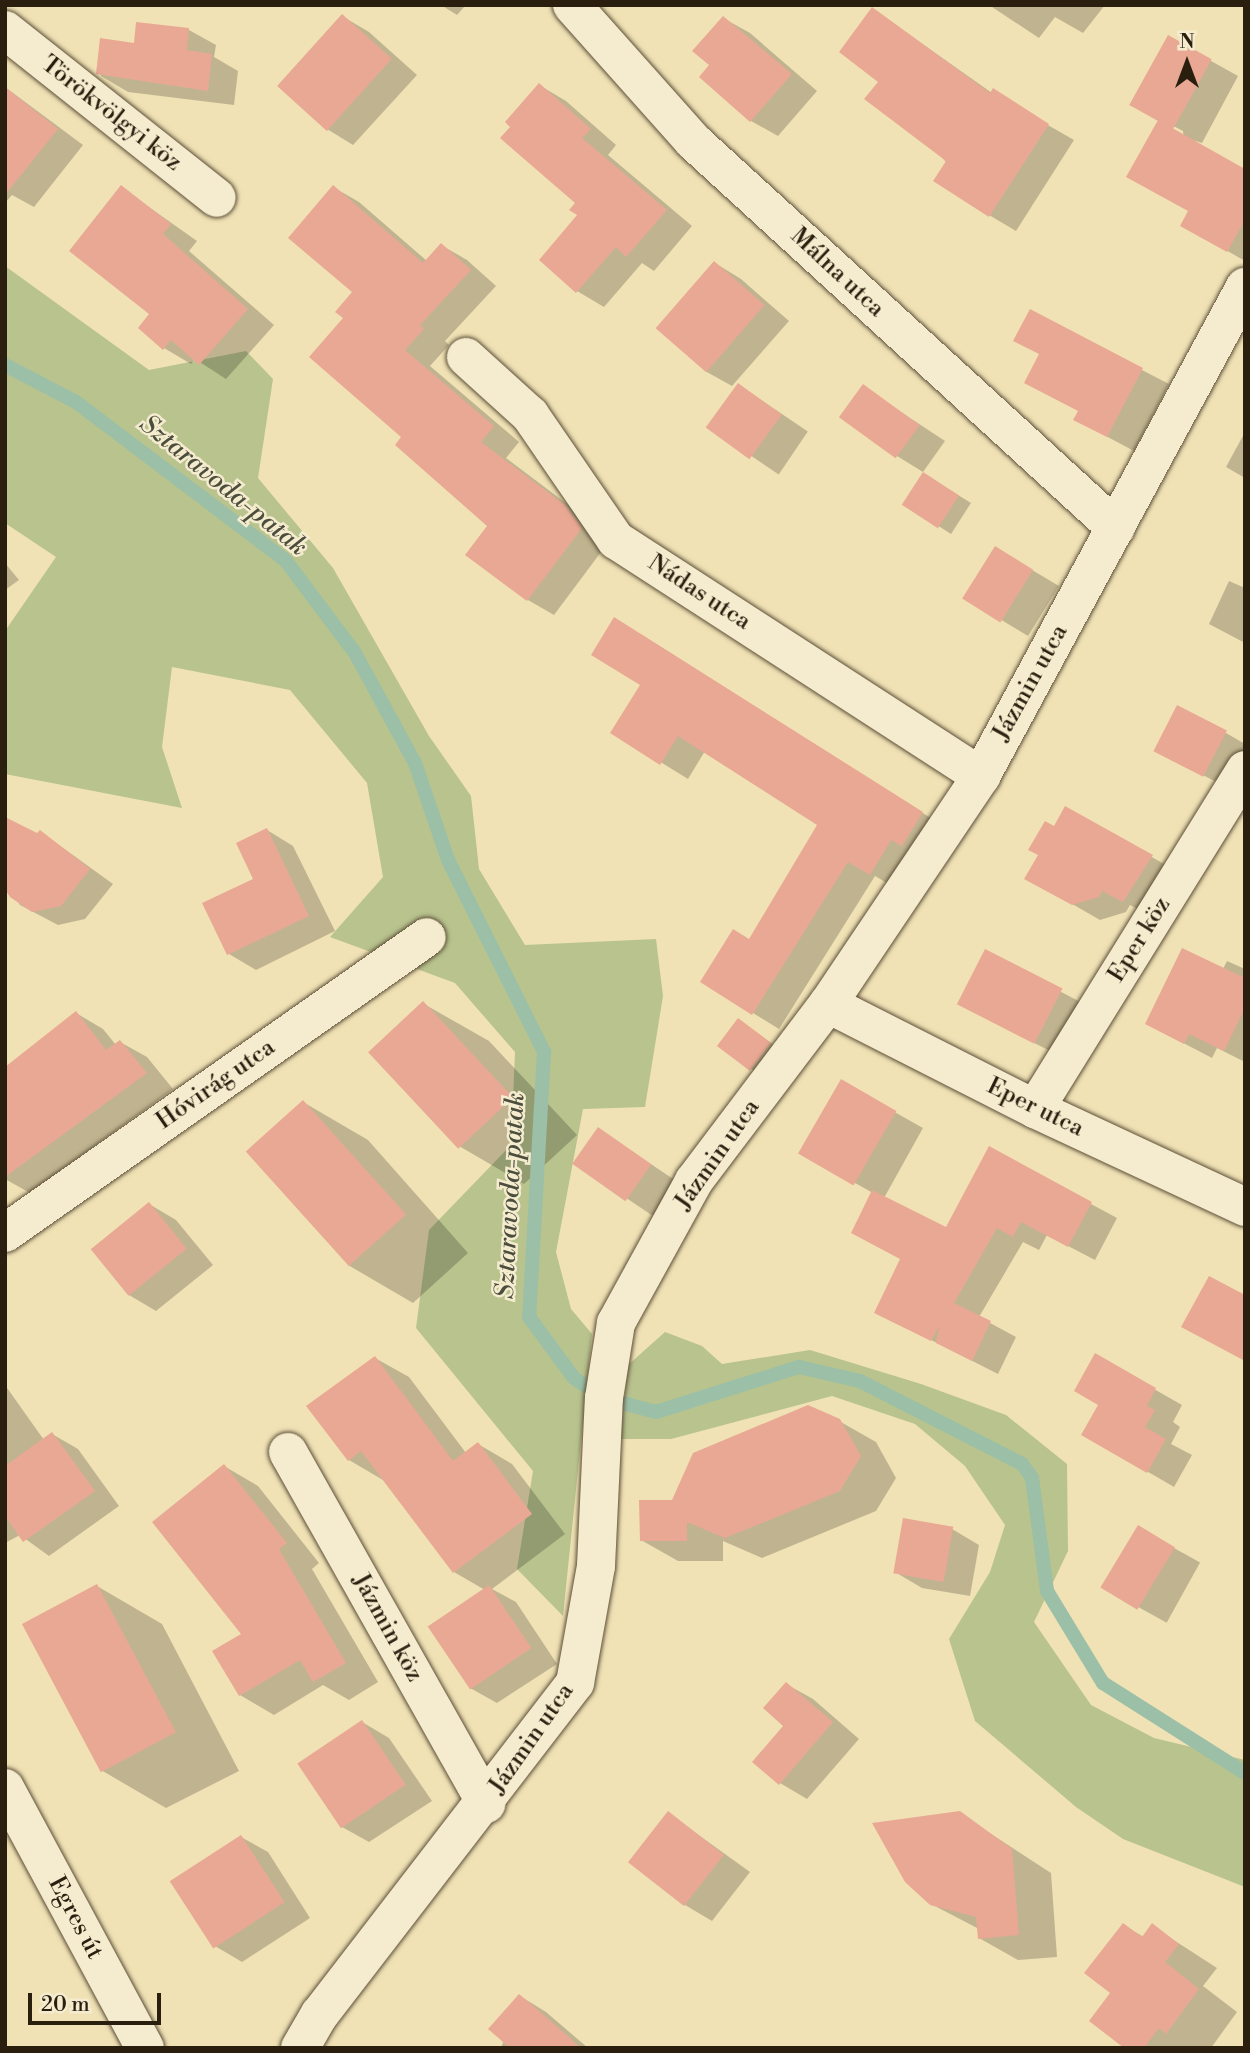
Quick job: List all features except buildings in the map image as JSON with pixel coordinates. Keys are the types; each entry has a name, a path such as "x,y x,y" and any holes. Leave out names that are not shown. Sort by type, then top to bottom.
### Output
{"street":[{"name":"Málna utca","path":"572,5 693,141 1115,528"},
{"name":"Törökvölgyi köz","path":"5,30 217,198"},
{"name":"Jázmin utca","path":"300,2048 320,2014 486,1804 575,1683 596,1566 604,1398 616,1323 694,1181 828,1004 981,776 1245,287"},
{"name":"Nádas utca","path":"466,357 530,415 616,540 981,776"},
{"name":"Eper köz","path":"1035,1109 1245,770"},
{"name":"Hóvirág utca","path":"5,1233 427,937"},
{"name":"Eper utca","path":"828,1004 1035,1109 1245,1207"},
{"name":"Jázmin köz","path":"289,1452 486,1804"},
{"name":"Egres út","path":"5,1788 145,2048"}],"green space":[{"path":"5,266 149,370 246,351 273,379 258,478 333,568 429,736 471,796 479,869 525,945 656,939 663,996 645,1107 583,1109 556,1252 571,1309 592,1334 563,1616 517,1569 533,1471 416,1328 429,1230 511,1145 515,1052 455,983 330,937 383,877 367,783 290,690 172,667 162,747 182,808 5,774 5,631 56,557 5,523"},
{"path":"665,1332 702,1346 722,1364 810,1350 921,1384 1006,1415 1067,1464 1068,1551 1034,1622 1091,1705 1154,1738 1245,1760 1245,1887 1123,1839 1076,1807 975,1721 949,1639 990,1572 1005,1525 965,1466 915,1424 832,1396 671,1439 620,1439 628,1365"}],"waterway":[{"name":"Sztaravoda-patak","path":"5,365 76,402 286,561 355,653 415,763 448,860 544,1052 529,1317 574,1378 604,1398 656,1412 799,1367 860,1381 1022,1464 1032,1478 1047,1591 1103,1683 1245,1773"}]}
